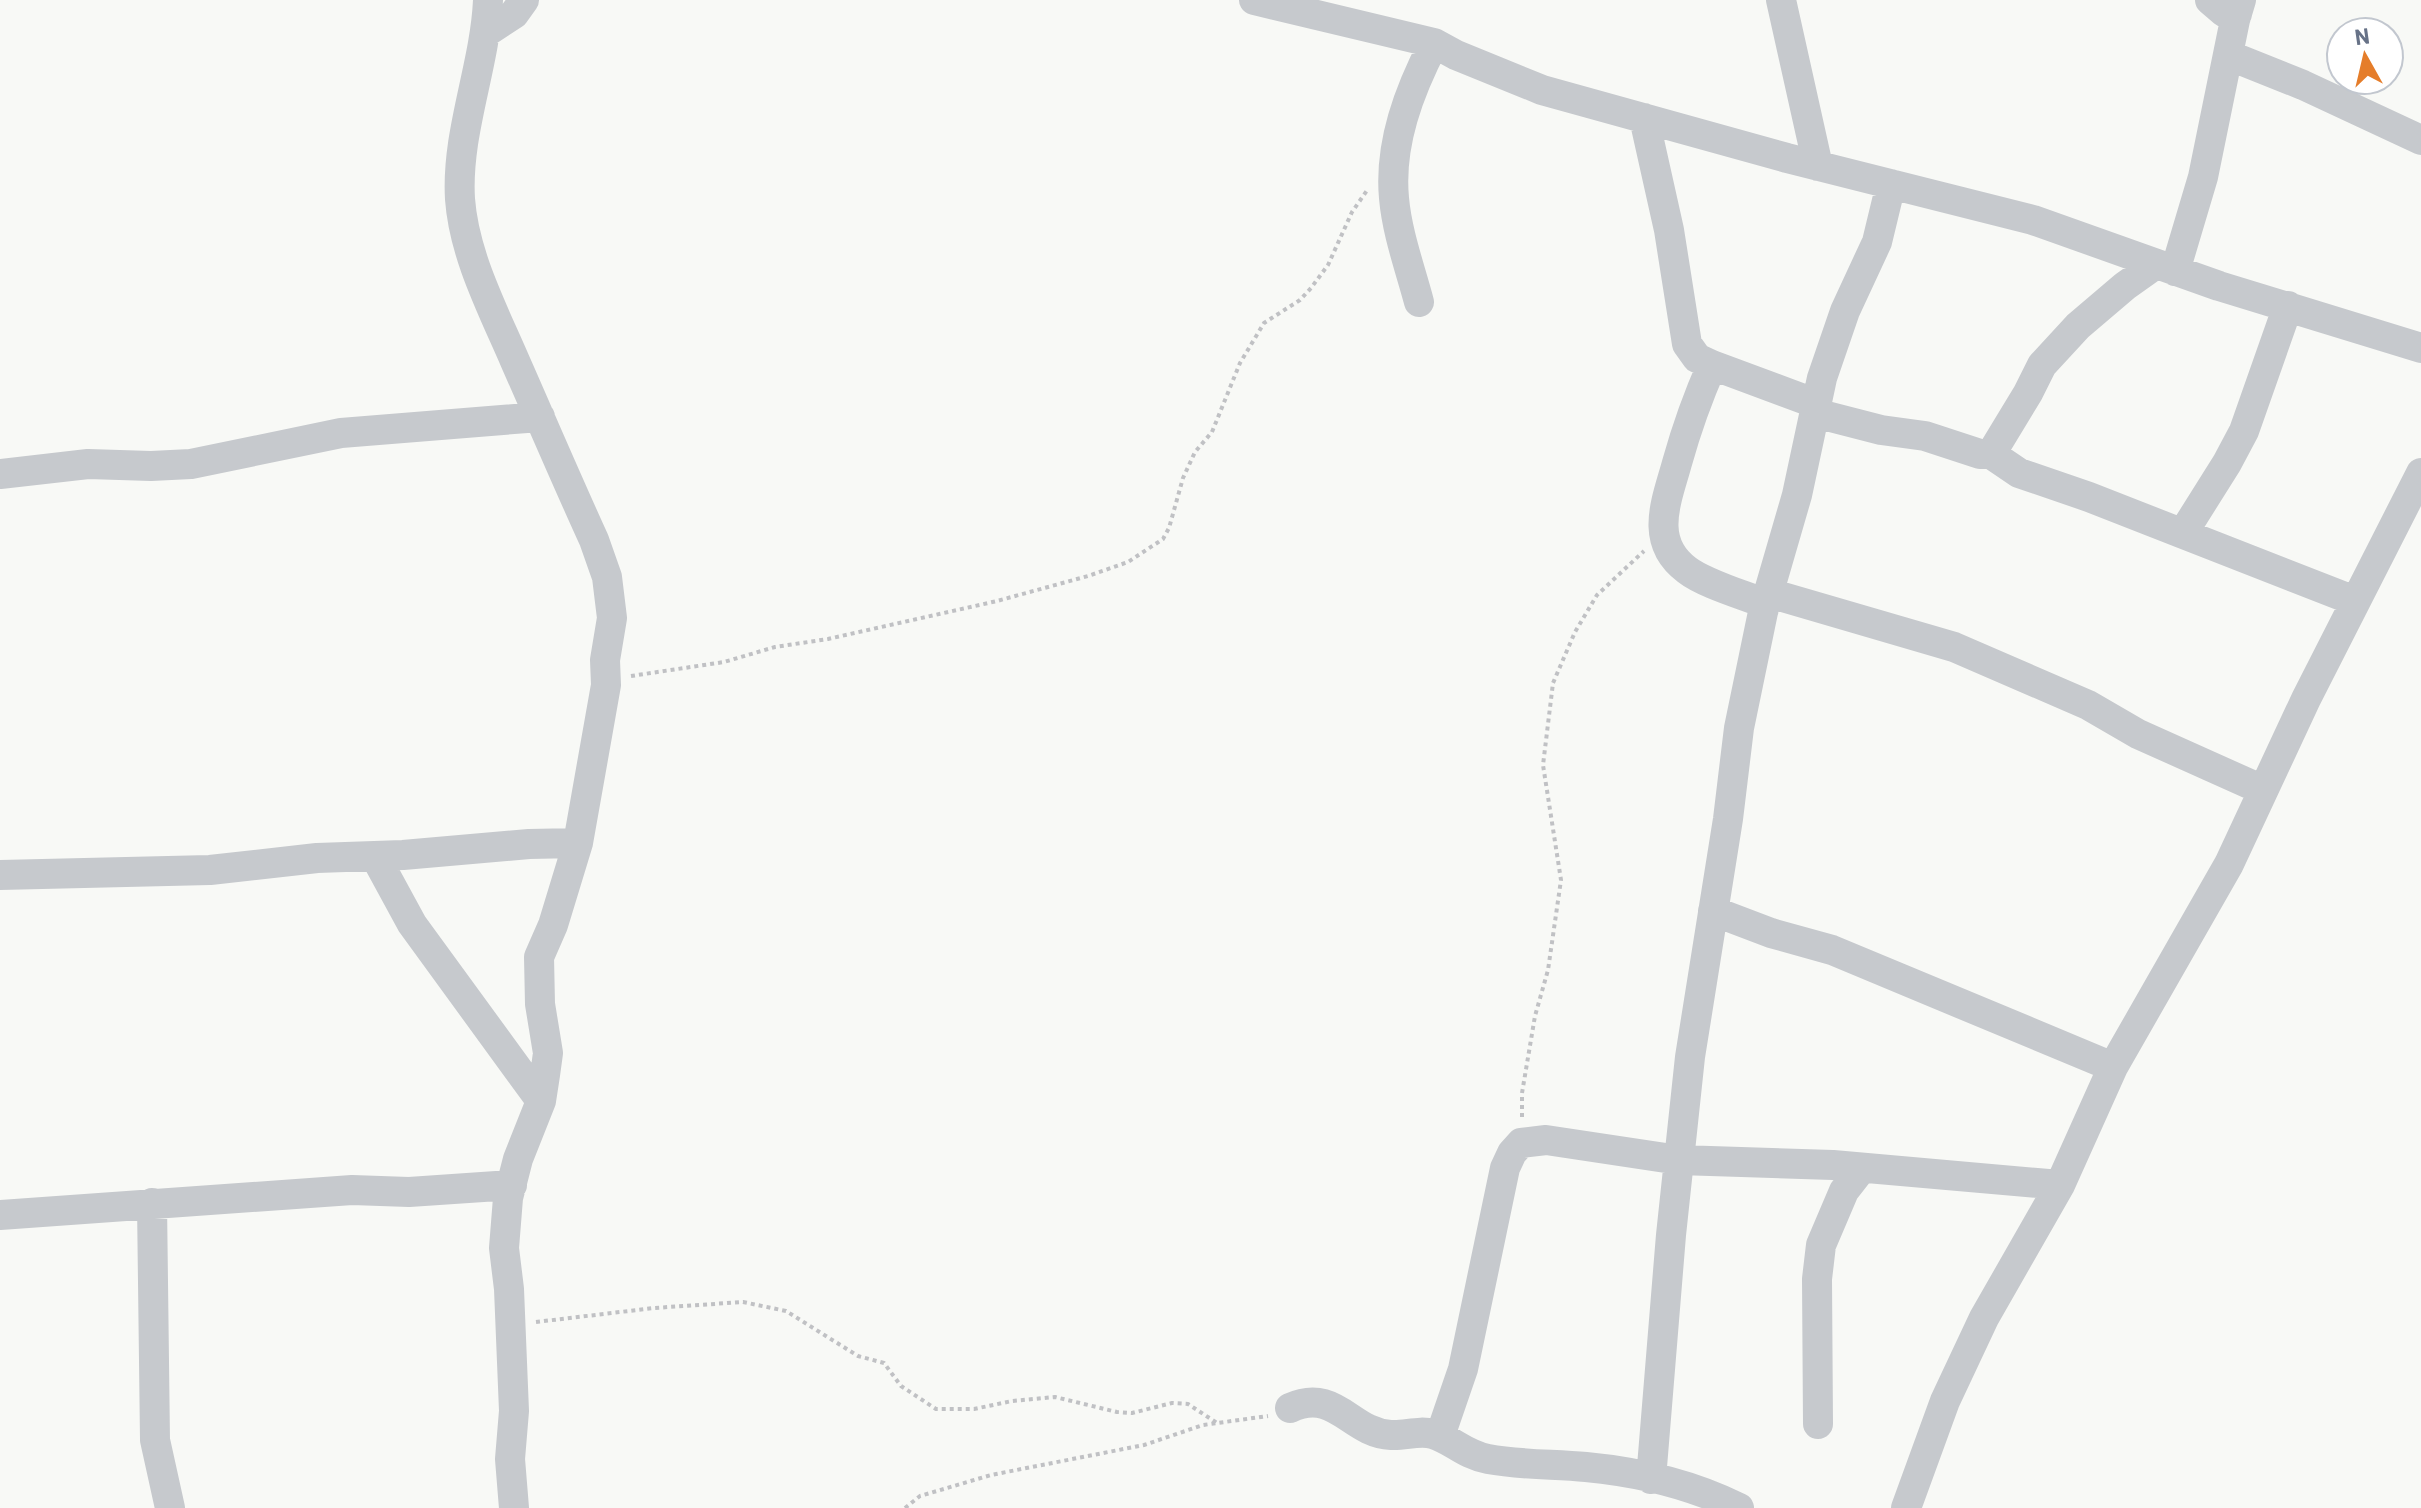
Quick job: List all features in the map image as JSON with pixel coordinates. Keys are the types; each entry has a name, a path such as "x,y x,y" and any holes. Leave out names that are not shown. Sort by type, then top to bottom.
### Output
{"street":[{"path":"488,0 485,33 462,153 460,200 478,272 594,540 607,577 612,618 605,660 606,685 578,843 553,925 539,957 540,1004 548,1053 541,1101 518,1159 512,1185 504,1248 509,1289 514,1411 510,1459 514,1508"},
{"path":"485,33 514,14 524,0"},
{"path":"1254,0 1434,43 1542,90 1818,166 2033,220 2166,267 2421,348"},
{"path":"1781,0 1818,166"},
{"path":"1991,454 2042,365 2078,326 2125,286 2166,267 2203,177 2228,55 2229,5"},
{"path":"1419,302 1394,202 1393,172 1395,149 1413,89 1434,43"},
{"path":"2228,55 2303,85 2421,140"},
{"path":"1644,118 1669,230 1687,344 1697,358 1816,409 1881,430 1925,436 1980,454 1991,454 2019,473 2055,484 2355,601"},
{"path":"1651,1479 1690,1057 1739,728 1768,598 1797,495 1822,378 1845,311 1877,242 1891,184"},
{"path":"2183,533 2244,431 2288,306"},
{"path":"1712,365 1687,424 1663,507 1664,533 1671,552 1687,571 1768,598 1954,647 2088,705 2138,734 2263,790"},
{"path":"0,474 88,464 191,464 341,433 540,417"},
{"path":"1906,1508 1945,1401 1984,1318 2060,1185 2113,1067 2229,864 2355,601 2421,473"},
{"path":"0,875 210,870 317,858 578,843"},
{"path":"375,856 412,924 541,1101"},
{"path":"1713,911 1771,933 1832,950 2113,1067"},
{"path":"1440,1436 1463,1369 1505,1168 1521,1143 1546,1140 1679,1160 1767,1161 2060,1185"},
{"path":"1818,1424 1817,1279 1821,1245 1844,1191 1862,1168"},
{"path":"0,1215 352,1190 409,1192 512,1185"},
{"path":"152,1203 155,1440 170,1508"},
{"path":"1290,1408 1305,1401 1324,1403 1375,1432 1391,1435 1425,1432 1485,1458 1522,1464 1588,1467 1651,1479 1704,1491 1739,1508"}],"path":[{"path":"606,685 633,676 724,662 775,647 828,639 997,601 1128,562 1163,539 1195,452 1212,432 1240,363 1264,323 1300,300 1311,288 1328,265 1363,193 1393,172"},
{"path":"1521,1143 1522,1093 1535,1016 1548,970 1561,880 1543,765 1553,683 1575,632 1597,595 1664,533"},
{"path":"510,1325 654,1308 743,1302 786,1311 851,1352 884,1363 901,1386 936,1409 974,1409 1055,1397 1132,1413 1172,1403 1188,1404 1217,1423"},
{"path":"905,1508 920,1496 991,1475 1144,1445 1203,1425 1256,1419 1290,1408"}]}
